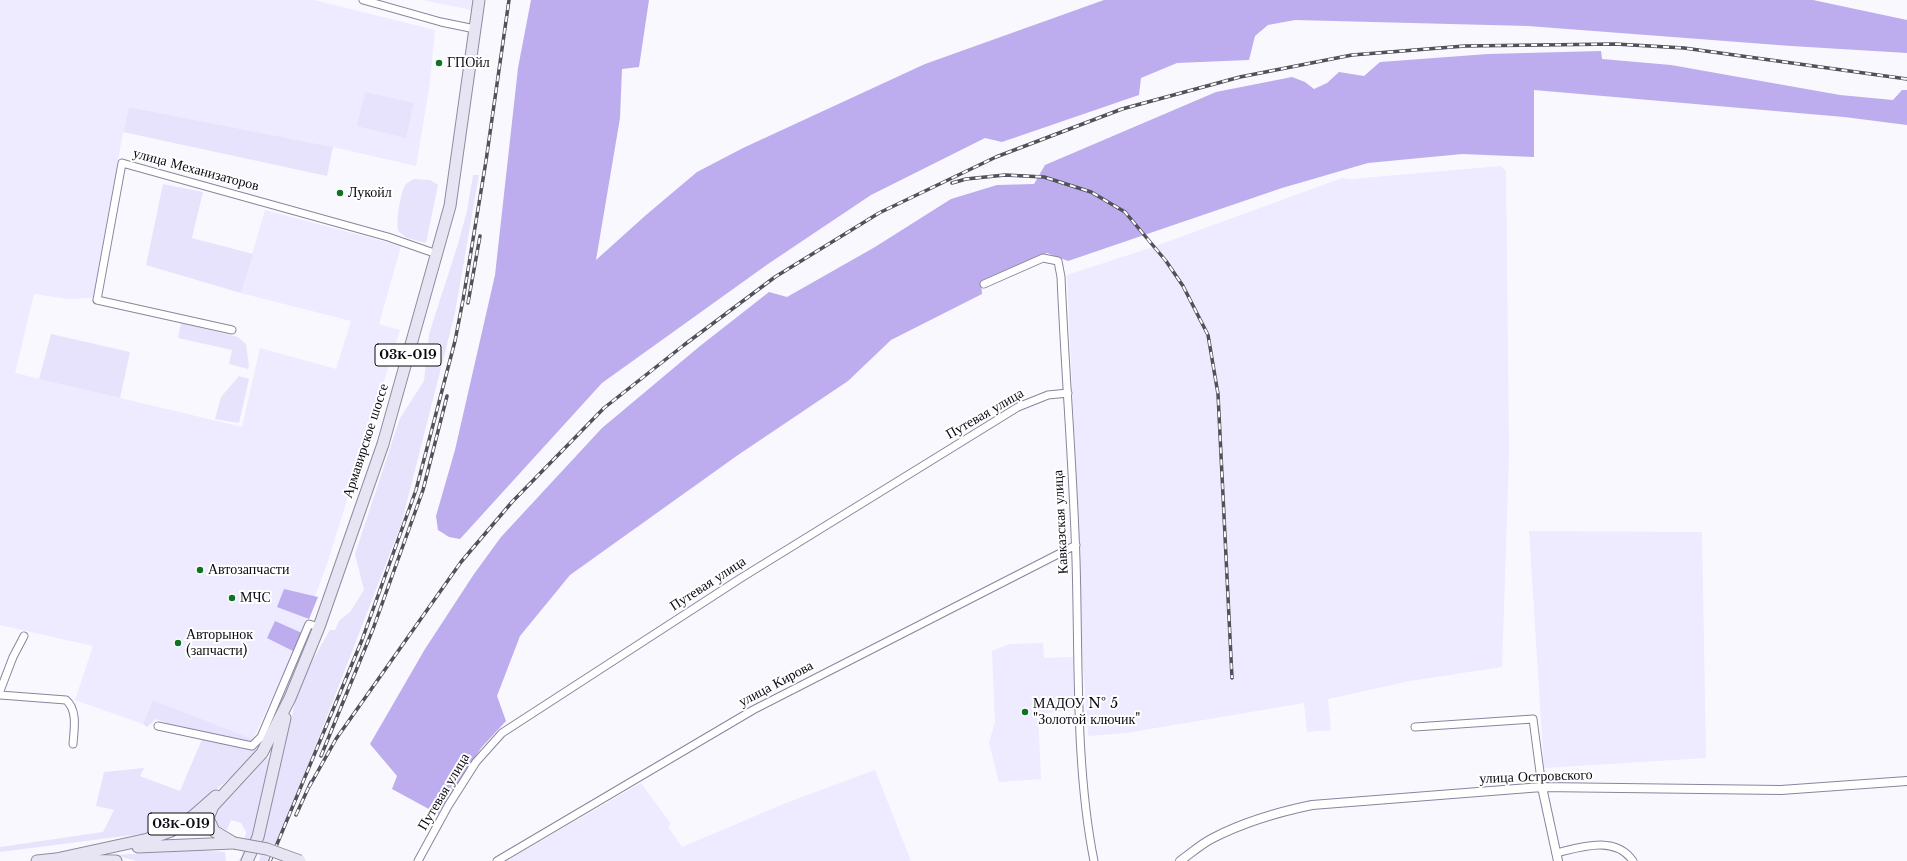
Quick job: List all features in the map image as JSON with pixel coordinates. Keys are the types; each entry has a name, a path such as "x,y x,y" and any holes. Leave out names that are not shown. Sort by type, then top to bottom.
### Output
{"main road":[{"name":"Армавирское шоссе","path":"241,775 262,753 290,698 319,627 383,444 450,206 456,178 479,0"},
{"path":"247,861 258,837 290,698"},
{"path":"234,843 214,831 208,818 213,806 241,775"},
{"name":"03К-019","path":"108,849 148,839 171,831 192,817 241,775"},
{"path":"37,861 108,849 234,843 267,849 300,861"},
{"path":"56,859 116,861"}],"street":[{"path":"363,0 442,22 475,28"},
{"name":"улица Механизаторов","path":"232,330 97,300 122,163 388,237 437,254"},
{"name":"Кавказская улица","path":"984,284 1043,258 1058,261 1061,276 1076,545 1081,743 1088,834 1094,861"},
{"name":"Путевая улица","path":"418,861 448,806 476,762 502,733 741,578 1018,407 1048,395 1068,393"},
{"name":"улица Кирова","path":"497,861 753,710 1076,545"},
{"path":"158,726 252,746 261,737 308,624 319,627"},
{"path":"0,691 24,636"},
{"path":"0,695 66,700 74,712 73,744"},
{"path":"1415,727 1533,719 1542,787 1556,857 1596,843 1620,849 1633,861"},
{"name":"улица Островского","path":"1180,861 1212,839 1283,811 1312,806 1370,800 1542,787 1781,790 1907,781"}],"shaded area":[{"path":"0,0 314,0 435,30 429,89 416,166 333,147 129,107 123,132 93,298 69,299 34,294 15,373 242,427 260,348 336,369 351,321 241,293 265,210 401,246 379,324 400,330 326,567 293,653 253,739 153,700 143,724 75,700 93,646 0,625"},
{"path":"423,0 472,0 471,10"},
{"path":"531,0 649,0 639,67 622,69 620,118 596,260 697,172 743,148 925,64 1104,0 1813,0 1907,20 1907,53 1791,46 1528,26 1295,20 1268,25 1255,36 1249,60 1177,63 1141,78 1139,95 1002,142 985,138 871,195 768,264 602,383 460,539 449,537 438,530 436,516 455,450 495,275 518,68"},
{"path":"1601,51 1602,59 1671,65 1840,95 1893,100 1902,90 1907,90 1907,125 1844,117 1534,90 1534,157 1462,154 1368,163 1282,188 1068,261 1047,253 981,281 982,294 891,340 848,381 738,455 570,575 520,636 497,696 506,721 481,748 438,814 392,789 397,776 370,744 425,649 474,574 501,537 602,428 700,346 769,292 787,297 875,247 951,199 997,185 1034,184 1045,165 1216,92 1292,77 1305,82 1314,89 1327,83 1339,72 1364,76 1380,62 1488,54"},
{"path":"365,92 414,103 406,138 357,126"},
{"path":"129,107 333,147 327,176 123,132"},
{"path":"1501,166 1506,171 1509,453 1502,667 1410,681 1328,699 1331,730 1307,732 1304,703 1126,733 1088,736 1081,638 1079,536 1067,275 1153,247 1342,178 1351,179"},
{"path":"473,175 479,175 455,313 401,525 298,791 268,861 259,861 295,702 311,663 330,630 335,630 339,621 350,612 364,590 355,554 400,418 424,381 429,334 458,244 467,211"},
{"path":"414,179 430,180 438,185 426,243 407,238 398,231 398,215 404,187"},
{"path":"163,184 203,192 192,238 253,254 241,293 146,265"},
{"path":"181,323 238,337 246,344 249,366 248,369 229,364 232,350 178,338"},
{"path":"51,334 130,352 120,398 39,379"},
{"path":"239,376 249,379 239,423 215,419 221,397"},
{"path":"1529,531 1702,532 1706,758 1544,768"},
{"path":"284,589 318,597 309,619 277,607"},
{"path":"275,621 302,633 295,652 267,638"},
{"name":"МАДОУ № 5 \"Золотой ключик\"","path":"1043,643 1044,658 1073,657 1074,710 1038,714 1041,779 999,782 989,743 995,722 992,651 1010,644"},
{"path":"153,700 253,739 255,751 233,775 187,816 156,832 0,852 0,847 103,832 114,810 96,806 104,772 144,768 140,776 180,791 203,737 156,719 147,727 143,724"},
{"path":"267,758 270,759 254,836 243,861 238,861 242,856 246,832 241,823 231,820 227,830 220,827 215,817 218,810"},
{"path":"875,770 911,861 506,861 641,783 671,824 668,827 682,847 786,803"},
{"path":"198,850 225,852 226,861 137,861 114,855"}],"railway":[{"path":"270,861 362,640 416,490 455,341 463,300 486,161 509,0"},
{"path":"309,787 336,739 461,562 512,502 604,408 684,345 775,277 879,213 996,157 1122,109 1240,77 1352,55 1465,46 1615,44 1684,48 1907,79"},
{"path":"952,183 966,179 1005,175 1044,177 1091,192 1125,212 1166,261 1183,286 1208,335 1218,394 1232,678"},
{"path":"468,303 480,236"},
{"path":"321,756 373,629 423,490 447,396"},
{"path":"296,815 311,782"}],"place":[{"name":"ГПОйл","path":"439,63"},
{"name":"Лукойл","path":"340,193"},
{"name":"Автозапчасти","path":"200,570"},
{"name":"МЧС","path":"232,598"},
{"name":"Авторынок (запчасти)","path":"178,643"},
{"name":"МАДОУ № 5 \"Золотой ключик\"","path":"1025,712"}]}
